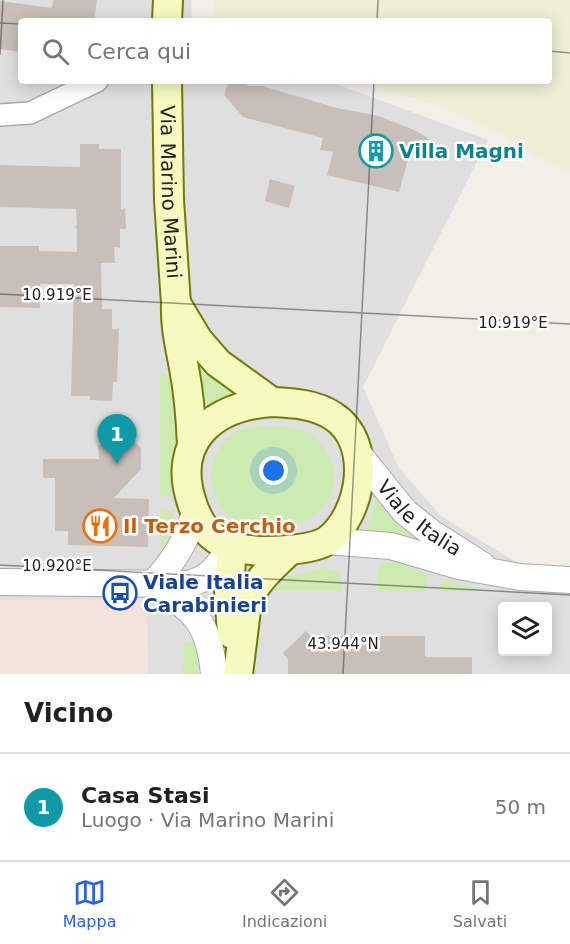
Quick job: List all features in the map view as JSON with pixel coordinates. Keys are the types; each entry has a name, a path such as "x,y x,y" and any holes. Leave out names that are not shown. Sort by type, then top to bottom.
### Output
{"main road":[{"path":"167,18 168,0"},
{"name":"Via Marino Marini","path":"167,84 169,211 176,333 188,394 192,446"},
{"name":"Via Marino Marini","path":"176,304 198,340 218,363 272,402"},
{"path":"272,402 309,406 334,416 348,431 356,451 358,474 353,503 341,526 326,541 290,550 248,550 232,546 212,536 195,513 187,484 186,470 192,446 207,425 226,412 249,405 272,402"},
{"path":"232,546 229,590 237,674"},
{"path":"237,674 247,602 259,582 290,550"}],"street":[{"path":"0,115 30,113 91,84"},
{"name":"Viale Italia","path":"356,451 405,512 433,534 493,571"},
{"path":"152,584 172,561 188,535 195,513"},
{"name":"Viale Italia","path":"326,541 391,546 459,566 520,577 570,580"},
{"path":"0,582 188,584 207,577 232,546"},
{"path":"152,584 182,603 196,617 211,649 214,674"}],"shaded area":[{"path":"0,0 191,0 192,18 18,18 18,84 336,84 488,140 363,387 399,468 441,516 556,587 570,588 570,674 0,674"},
{"path":"147,599 148,674 0,674 0,600"}],"green space":[{"path":"214,0 570,0 570,173 540,159 492,130 444,108 372,84 552,84 552,18 214,18"},
{"path":"196,358 238,395 217,403 200,418"},
{"path":"165,374 176,382 179,435 172,469 171,491 166,496 160,497 160,375"},
{"path":"262,426 296,428 306,431 322,445 332,463 334,476 329,500 312,518 300,524 275,528 246,525 228,515 219,505 213,492 212,464 217,451 238,431","holes":["272,468 278,470 281,476 279,483 273,486 267,484 263,479 265,471"]},
{"path":"377,498 389,511 437,548 366,532"},
{"path":"160,508 170,511 177,527 164,553 161,554"},
{"path":"385,562 401,563 428,575 425,592 378,592 377,571"},
{"path":"322,568 331,569 340,574 343,591 273,591 288,576"},
{"path":"447,580 485,591 438,592 443,581"},
{"path":"184,642 198,642 203,674 183,674"}],"building":[{"path":"53,0 97,0 94,18 18,18 18,52 0,49 0,1 52,8"},
{"name":"Villa Magni","path":"228,84 262,86 337,108 379,116 428,138 422,160 409,156 399,192 327,175 333,152 320,150 323,138 243,117 224,95"},
{"path":"80,144 99,144 99,149 121,149 121,210 125,208 126,229 120,229 120,248 114,247 115,263 101,263 102,309 112,309 112,329 119,329 117,382 113,382 112,401 90,400 90,396 71,396 74,284 40,284 40,308 0,307 0,246 39,246 39,251 77,252 77,229 75,227 77,226 76,209 0,207 0,165 80,167"},
{"path":"270,179 295,186 289,208 265,201"},
{"path":"118,436 129,437 141,448 141,469 114,498 149,499 148,547 68,545 68,531 55,531 55,478 43,478 43,459 99,459 98,445 112,445"},
{"path":"306,631 311,636 425,636 425,657 472,657 472,674 288,674 288,660 283,653"}],"place":[{"name":"Villa Magni","path":"376,151"},
{"name":"Casa Stasi","path":"117,464"},
{"name":"Il Terzo Cerchio","path":"100,526"},
{"name":"Viale Italia Carabinieri","path":"120,593"}]}
